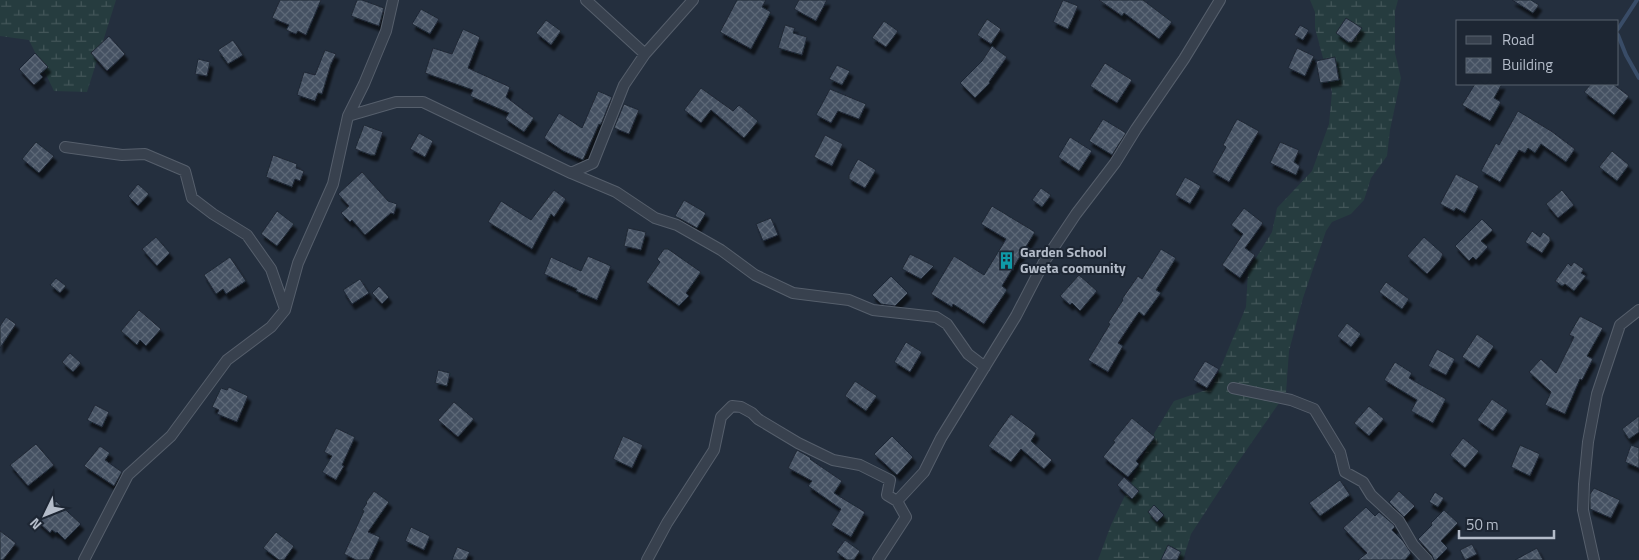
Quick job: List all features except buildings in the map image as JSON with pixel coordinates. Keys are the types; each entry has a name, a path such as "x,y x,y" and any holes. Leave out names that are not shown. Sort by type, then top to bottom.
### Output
{"street":[{"path":"84,560 128,475 171,436 227,360 271,327 285,310 298,263 333,184 348,116 364,84 386,31 393,0"},
{"path":"586,0 645,54"},
{"path":"571,173 593,162 624,85 645,54 693,0"},
{"path":"897,501 924,472 941,438 1016,316 1044,262 1076,214 1115,163 1136,128 1184,59 1220,0"},
{"path":"348,116 396,102 423,102 571,173 616,192 656,218 676,225 721,250 755,275 793,292 849,300 873,310 936,317 947,324 968,354 985,367"},
{"path":"65,147 122,155 145,154 185,170 192,198 213,214 247,235 271,269 285,310"},
{"path":"1594,560 1583,510 1588,442 1597,394 1620,325 1639,310"},
{"path":"1234,388 1291,400 1314,409 1340,452 1345,472 1363,482 1371,494 1399,521 1413,545 1427,560"},
{"path":"647,560 667,523 714,450 721,417 732,406 741,407 798,443 833,460 860,465 890,480 887,495 897,501 906,517 878,560"}],"green space":[{"path":"0,0 116,0 87,92 54,91 29,40 0,36"},
{"path":"1310,0 1398,0 1395,11 1395,53 1401,78 1390,130 1387,156 1371,178 1364,200 1351,214 1332,222 1326,231 1303,298 1289,351 1286,393 1191,534 1183,560 1098,560 1111,525 1155,432 1174,401 1212,388 1246,307 1248,271 1272,232 1277,208 1312,171 1329,124 1332,92 1315,28 1315,12"}],"waterway":[{"path":"1619,27 1637,0"},
{"path":"1619,38 1639,78"}],"place":[{"name":"Garden School Gweta coomunity","path":"1006,260"}]}
